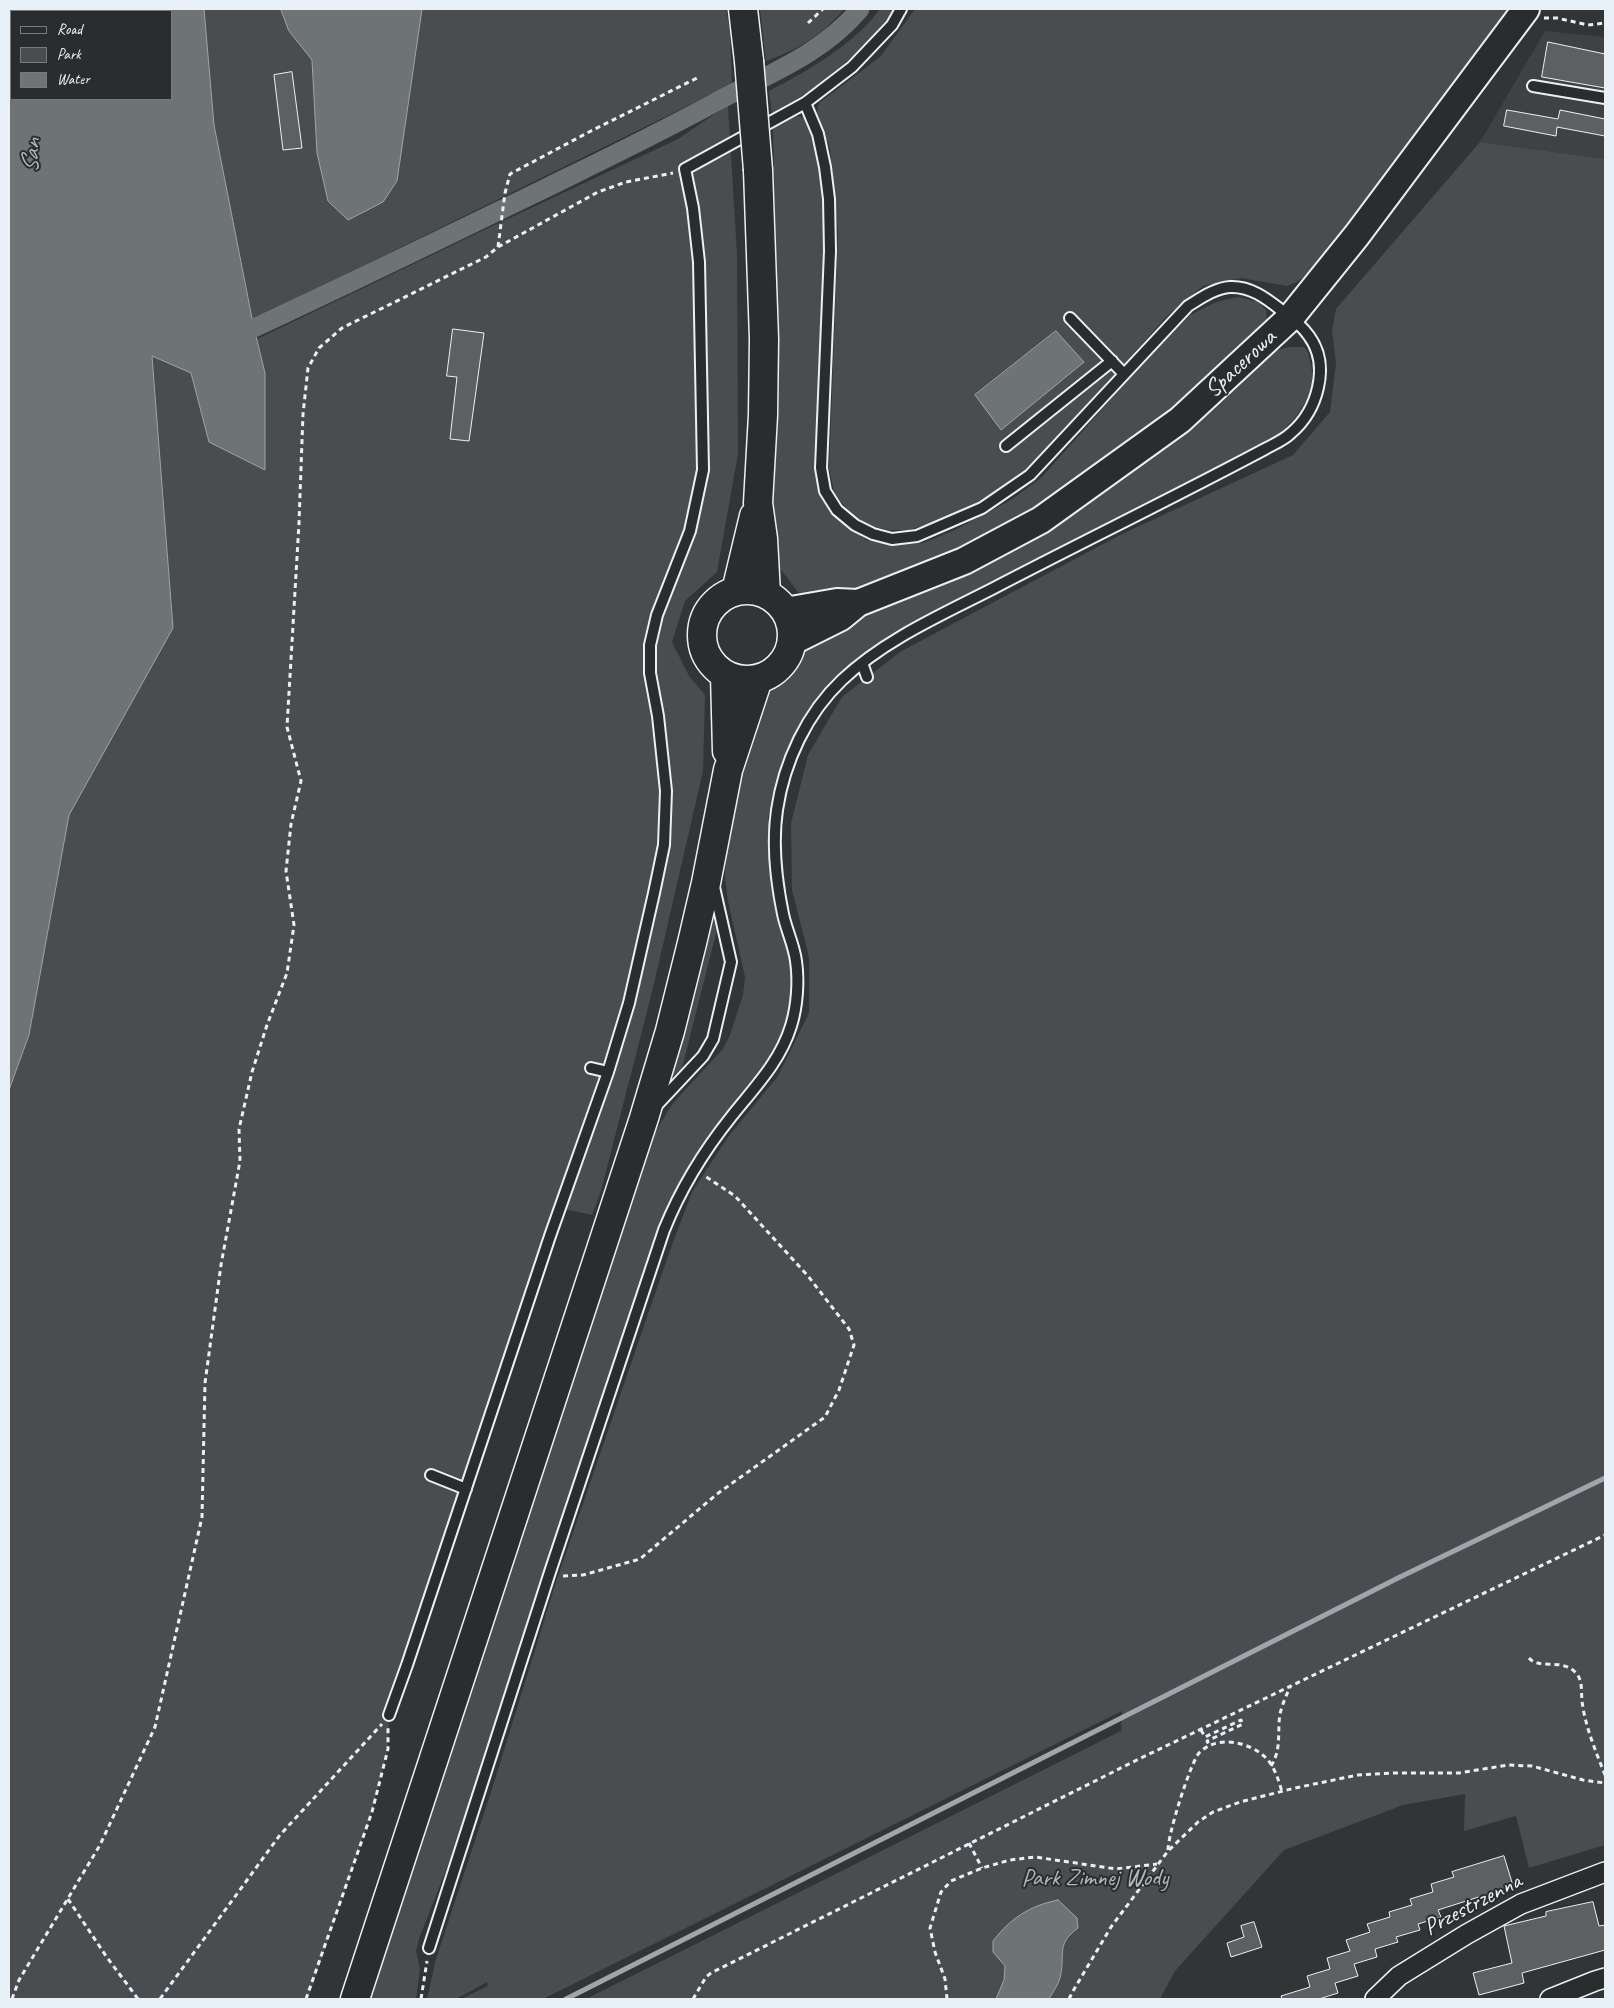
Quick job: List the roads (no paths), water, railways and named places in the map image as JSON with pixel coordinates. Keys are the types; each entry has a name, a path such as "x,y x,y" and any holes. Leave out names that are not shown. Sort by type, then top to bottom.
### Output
{"main road":[{"path":"736,591 758,503 763,415 764,339 758,170 743,9"},
{"path":"758,503 763,539 776,602 792,629 792,642 788,655 780,665 770,674 758,679 738,679 726,675 715,667 706,656 702,643 702,629 706,616 713,605 724,596 736,591 754,590 776,602"},
{"path":"726,675 728,770"},
{"path":"355,1999 636,1146 682,988 715,839 728,770 758,679"}],"street":[{"name":"Spacerowa","path":"792,642 841,617 858,603 964,560 1041,520 1180,420 1291,317 1357,235 1526,9"},
{"name":"Spacerowa","path":"776,602 858,603"},
{"name":"Przestrzenna","path":"1375,1999 1399,1976 1467,1934 1522,1904 1605,1872"},
{"path":"1550,1999 1605,1978"}],"lane":[{"path":"389,1715 550,1236 608,1072 628,1003 664,845 666,790 658,716 650,673 650,645 657,615 690,531 703,470 700,262 693,208 685,169 804,103 852,67 892,26 901,9"},
{"path":"1533,86 1605,98"},
{"path":"429,1948 649,1270 677,1198 694,1168 730,1118 766,1076 781,1052 792,1025 797,991 796,961 783,915 776,874 775,836 777,809 788,766 801,735 821,703 842,680 862,663 898,638 1082,542 1230,468 1291,434 1308,415 1317,394 1320,374 1318,354 1310,336 1291,317 1267,298 1248,289 1229,287 1207,294 1188,306 1030,474 982,508 917,536 892,539 873,534 855,526 837,510 825,491 821,468 830,251 829,199 826,167 818,134 804,103"},
{"path":"1070,318 1124,374"},
{"path":"1006,446 1112,361"},
{"path":"862,663 867,678"},
{"path":"636,1146 652,1111 709,1047 731,969 729,951 713,879 715,839"},
{"path":"591,1068 608,1072"},
{"path":"431,1475 466,1489"}],"water":[{"name":"San","path":"9,9 204,9 214,125 254,328 265,373 265,470 209,442 191,373 152,356 173,628 69,815 29,1035 9,1090"},
{"path":"281,9 422,9 397,181 383,202 348,220 328,201 317,153 312,60 289,31"},
{"path":"1056,331 1084,362 1001,430 975,395"},
{"path":"1058,1900 1077,1918 1078,1928 1066,1940 1060,1978 1049,1999 996,1999 1004,1980 1005,1966 993,1952 993,1941 1021,1914"}],"waterway":[{"path":"229,336 254,328 327,294 673,125 811,51 845,25 860,9"},
{"path":"566,1999 1398,1578 1605,1478"}],"park label":[{"name":"Park Zimnej Wody","path":"1095,1879"}]}
